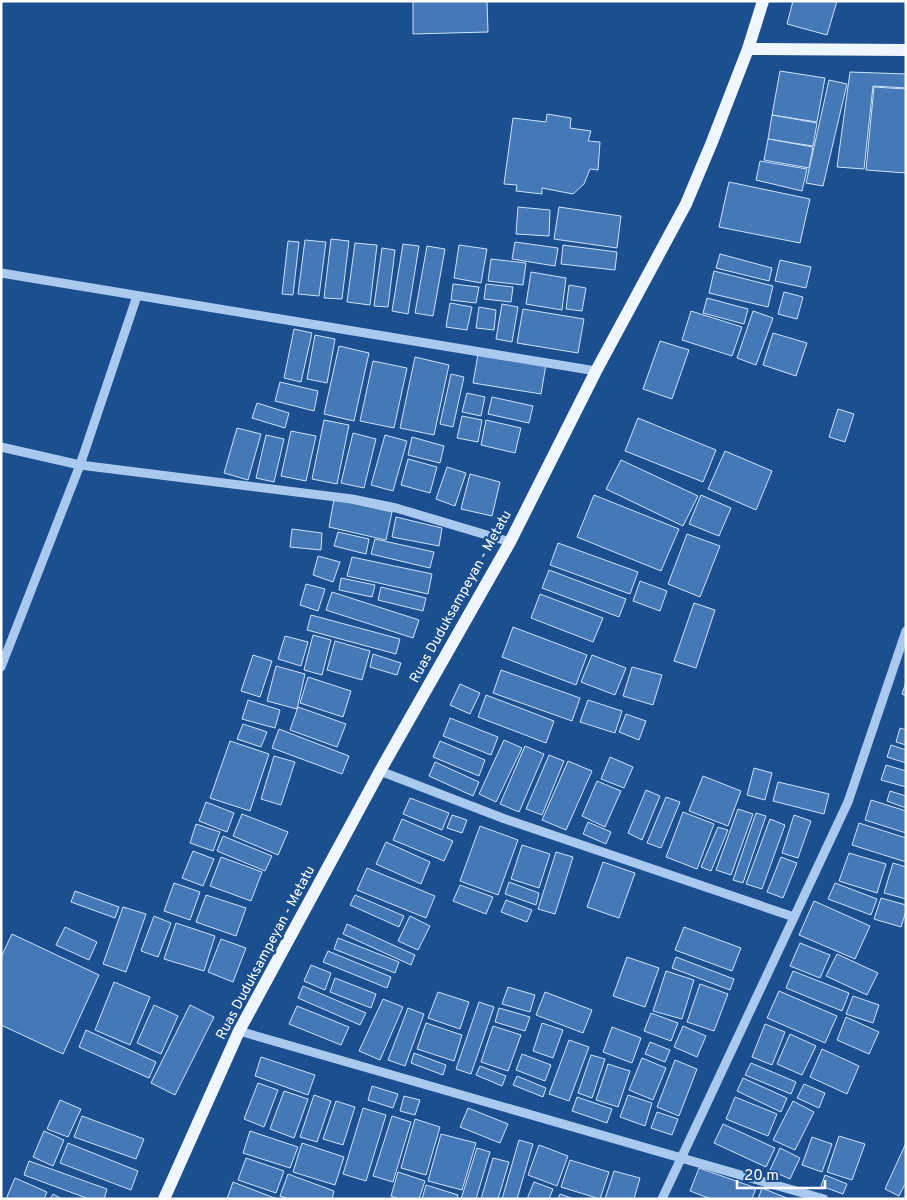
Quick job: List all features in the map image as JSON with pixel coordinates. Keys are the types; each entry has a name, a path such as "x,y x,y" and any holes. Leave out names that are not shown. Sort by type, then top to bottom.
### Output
{"main road":[{"name":"Ruas Duduksampeyan - Metatu","path":"164,1199 239,1031 380,770 510,542 596,371 686,204 748,49 763,1"},
{"path":"748,49 906,50"}],"street":[{"path":"1,273 596,371"},
{"path":"1,667 80,465 137,296"},
{"path":"1,448 80,465 352,500 396,508 510,542"},
{"path":"662,1199 848,802 906,631"},
{"path":"380,770 505,819 794,917"},
{"path":"239,1031 824,1199"}],"building":[{"path":"413,1 487,1 488,32 413,34"},
{"path":"793,1 837,1 827,35 787,24"},
{"path":"780,71 825,78 817,122 772,115"},
{"path":"850,72 906,74 906,88 873,86 864,169 837,167"},
{"path":"829,80 847,84 823,186 806,183"},
{"path":"874,87 906,89 906,173 866,170"},
{"path":"547,114 571,118 570,128 591,131 588,141 600,142 598,170 590,169 584,184 573,194 542,188 542,194 516,191 517,185 504,184 513,118 546,122"},
{"path":"772,115 817,123 813,146 768,139"},
{"path":"768,139 813,147 809,168 764,160"},
{"path":"760,161 807,169 802,191 756,180"},
{"path":"729,182 810,199 800,243 719,227"},
{"path":"518,207 550,210 549,236 516,234"},
{"path":"559,207 621,216 617,248 554,239"},
{"path":"331,239 349,241 342,299 324,298"},
{"path":"305,240 326,242 319,296 298,294"},
{"path":"288,241 299,242 293,295 282,294"},
{"path":"515,242 558,248 555,266 512,259"},
{"path":"355,243 377,245 370,305 347,302"},
{"path":"403,244 419,246 408,314 392,311"},
{"path":"459,245 487,249 481,283 454,278"},
{"path":"563,245 617,252 615,270 561,264"},
{"path":"427,246 445,249 433,316 415,313"},
{"path":"382,248 395,250 388,307 374,306"},
{"path":"720,254 772,268 769,281 716,268"},
{"path":"491,259 526,263 523,285 488,281"},
{"path":"780,260 811,267 806,288 775,281"},
{"path":"714,271 773,286 768,307 709,293"},
{"path":"531,272 566,278 562,310 526,304"},
{"path":"453,284 479,287 476,303 451,300"},
{"path":"486,284 513,287 511,302 484,299"},
{"path":"569,285 586,288 582,311 566,309"},
{"path":"784,292 803,297 797,319 778,314"},
{"path":"707,298 748,309 744,324 703,313"},
{"path":"450,303 472,307 467,330 446,327"},
{"path":"502,304 518,307 512,342 496,339"},
{"path":"479,307 496,310 494,330 476,328"},
{"path":"523,309 584,319 578,353 517,343"},
{"path":"691,311 742,327 732,356 682,340"},
{"path":"753,311 773,318 756,365 737,358"},
{"path":"294,329 312,333 301,382 284,378"},
{"path":"773,333 807,343 796,376 763,365"},
{"path":"315,335 335,339 327,383 307,379"},
{"path":"660,341 689,350 672,399 643,389"},
{"path":"339,346 369,353 354,421 324,414"},
{"path":"478,354 546,364 541,394 473,383"},
{"path":"415,357 449,365 434,435 400,428"},
{"path":"373,361 407,368 394,428 360,421"},
{"path":"451,374 464,377 453,427 440,424"},
{"path":"280,382 318,391 314,411 275,401"},
{"path":"467,393 485,397 481,416 462,412"},
{"path":"492,397 533,406 529,423 488,414"},
{"path":"257,403 289,413 285,428 252,418"},
{"path":"838,409 854,414 845,442 829,437"},
{"path":"462,416 482,420 478,442 457,438"},
{"path":"638,418 716,450 703,482 625,451"},
{"path":"324,420 349,425 337,484 312,479"},
{"path":"486,420 521,428 515,453 481,445"},
{"path":"237,428 261,434 248,480 224,473"},
{"path":"291,431 316,436 306,481 281,476"},
{"path":"353,433 376,439 364,488 341,483"},
{"path":"266,435 284,439 274,482 256,478"},
{"path":"385,435 407,441 393,491 371,485"},
{"path":"412,437 444,446 440,463 408,455"},
{"path":"725,451 772,471 756,510 708,489"},
{"path":"408,459 437,467 430,493 401,485"},
{"path":"621,460 698,496 683,526 606,489"},
{"path":"447,467 466,473 455,506 436,499"},
{"path":"470,474 500,482 492,516 461,509"},
{"path":"594,495 679,529 661,571 577,537"},
{"path":"701,495 731,508 719,536 689,524"},
{"path":"334,499 392,512 386,540 329,527"},
{"path":"396,517 442,528 439,546 392,537"},
{"path":"292,529 322,533 321,550 290,547"},
{"path":"338,532 369,539 366,554 334,546"},
{"path":"687,534 720,546 700,597 668,584"},
{"path":"375,539 434,552 430,568 371,554"},
{"path":"558,543 638,572 630,594 550,565"},
{"path":"318,556 340,562 333,582 313,575"},
{"path":"352,557 432,574 428,594 347,576"},
{"path":"549,570 626,599 619,617 542,588"},
{"path":"341,578 375,585 372,597 339,590"},
{"path":"640,581 667,591 660,611 633,601"},
{"path":"306,584 325,589 318,611 300,605"},
{"path":"381,587 426,598 423,611 378,600"},
{"path":"332,592 419,620 413,638 326,610"},
{"path":"540,594 603,618 593,642 531,618"},
{"path":"694,603 715,610 696,668 674,661"},
{"path":"311,615 400,639 396,654 307,630"},
{"path":"513,627 587,655 576,685 502,657"},
{"path":"313,635 331,640 322,675 304,670"},
{"path":"285,636 308,642 301,666 278,659"},
{"path":"335,641 370,651 362,680 327,670"},
{"path":"373,654 401,663 397,675 370,667"},
{"path":"253,655 272,661 260,697 241,691"},
{"path":"592,655 626,668 615,695 581,682"},
{"path":"276,666 305,674 297,709 267,701"},
{"path":"632,667 662,675 653,705 623,696"},
{"path":"501,670 580,698 572,721 493,693"},
{"path":"308,677 351,691 343,717 300,703"},
{"path":"906,682 906,696 902,694"},
{"path":"460,684 480,693 470,714 450,705"},
{"path":"486,695 554,721 546,743 478,717"},
{"path":"248,700 280,710 275,728 242,719"},
{"path":"588,700 622,711 615,733 580,722"},
{"path":"298,707 346,724 337,747 290,730"},
{"path":"626,714 646,721 639,740 619,732"},
{"path":"450,718 498,737 491,755 443,736"},
{"path":"243,724 267,732 261,747 237,739"},
{"path":"900,728 906,730 906,745 896,742"},
{"path":"279,729 349,756 342,774 272,748"},
{"path":"504,740 522,748 496,802 479,794"},
{"path":"230,741 269,754 250,811 210,798"},
{"path":"440,741 485,760 479,776 433,757"},
{"path":"891,745 906,750 906,763 887,757"},
{"path":"525,746 544,754 519,812 500,804"},
{"path":"549,755 564,761 542,815 526,809"},
{"path":"274,756 295,762 281,805 261,799"},
{"path":"610,757 633,767 624,788 601,779"},
{"path":"568,761 592,771 566,830 542,820"},
{"path":"435,762 479,782 473,796 429,776"},
{"path":"886,765 906,771 906,787 881,780"},
{"path":"754,768 772,773 765,800 747,795"},
{"path":"703,776 741,791 728,826 689,811"},
{"path":"597,781 621,791 605,827 582,816"},
{"path":"778,782 829,794 824,814 773,801"},
{"path":"646,790 660,796 642,840 628,833"},
{"path":"890,791 906,796 906,808 887,801"},
{"path":"666,797 680,802 661,848 647,843"},
{"path":"410,798 449,813 442,830 403,814"},
{"path":"871,800 906,811 906,833 865,820"},
{"path":"206,802 234,813 227,832 199,821"},
{"path":"738,809 753,814 731,875 716,870"},
{"path":"683,812 714,824 697,869 666,857"},
{"path":"756,813 766,816 743,883 733,880"},
{"path":"242,814 288,832 278,855 233,836"},
{"path":"452,815 467,820 462,833 447,828"},
{"path":"794,815 811,821 798,858 782,853"},
{"path":"402,819 453,841 444,861 393,840"},
{"path":"770,819 785,825 762,889 746,884"},
{"path":"588,822 611,832 606,844 583,834"},
{"path":"859,823 906,838 906,862 852,845"},
{"path":"196,824 220,832 213,851 190,843"},
{"path":"480,826 518,840 498,895 460,881"},
{"path":"718,827 728,830 711,871 701,867"},
{"path":"223,836 272,856 265,871 217,851"},
{"path":"386,842 430,862 421,884 376,864"},
{"path":"522,845 550,854 539,888 511,879"},
{"path":"193,851 214,859 203,886 182,878"},
{"path":"556,852 573,857 555,914 538,909"},
{"path":"849,853 886,864 877,893 839,881"},
{"path":"221,857 262,872 251,901 210,886"},
{"path":"781,857 797,863 783,898 767,892"},
{"path":"603,862 635,873 619,918 587,907"},
{"path":"893,863 906,867 906,899 884,893"},
{"path":"367,868 435,896 426,918 357,890"},
{"path":"509,882 539,893 536,905 505,894"},
{"path":"174,883 200,892 190,920 164,911"},
{"path":"835,883 877,899 871,915 828,899"},
{"path":"460,885 493,897 486,914 453,901"},
{"path":"75,891 119,907 115,918 71,902"},
{"path":"206,895 246,908 236,936 196,922"},
{"path":"355,895 404,916 399,927 350,905"},
{"path":"881,898 906,905 901,927 874,919"},
{"path":"506,900 532,910 527,922 501,912"},
{"path":"814,901 870,926 855,959 799,935"},
{"path":"123,907 146,914 126,972 103,964"},
{"path":"154,916 171,923 158,957 141,951"},
{"path":"410,916 430,926 418,950 398,941"},
{"path":"176,923 215,936 204,971 164,959"},
{"path":"347,924 415,955 411,965 343,934"},
{"path":"65,927 97,942 89,960 56,945"},
{"path":"684,927 741,948 732,971 675,950"},
{"path":"12,934 99,975 63,1054 1,1025 1,957"},
{"path":"338,938 399,962 395,973 334,949"},
{"path":"221,939 246,948 233,982 208,972"},
{"path":"800,943 830,955 820,978 790,966"},
{"path":"328,951 391,977 387,988 323,962"},
{"path":"837,954 878,973 867,995 826,976"},
{"path":"627,957 659,968 645,1007 613,996"},
{"path":"676,957 734,979 730,990 672,968"},
{"path":"311,965 331,973 325,990 304,981"},
{"path":"666,971 694,980 682,1019 653,1011"},
{"path":"793,971 849,993 842,1011 786,988"},
{"path":"335,978 376,994 371,1008 330,992"},
{"path":"114,982 150,997 130,1045 95,1030"},
{"path":"700,984 728,994 714,1031 687,1022"},
{"path":"303,986 366,1013 360,1025 298,998"},
{"path":"508,987 535,995 530,1012 502,1004"},
{"path":"779,991 837,1016 825,1043 767,1018"},
{"path":"438,992 469,1002 460,1029 428,1018"},
{"path":"545,992 592,1010 583,1033 536,1015"},
{"path":"853,996 879,1005 873,1023 846,1014"},
{"path":"383,999 403,1007 380,1060 359,1051"},
{"path":"479,1002 494,1007 471,1074 456,1069"},
{"path":"154,1005 178,1016 161,1054 137,1043"},
{"path":"190,1005 214,1017 175,1095 151,1083"},
{"path":"297,1006 349,1027 341,1045 289,1024"},
{"path":"408,1008 424,1014 405,1066 388,1060"},
{"path":"499,1008 530,1017 525,1031 495,1022"},
{"path":"651,1013 678,1023 671,1041 644,1031"},
{"path":"846,1017 879,1032 869,1054 837,1040"},
{"path":"426,1023 462,1035 454,1061 417,1049"},
{"path":"542,1023 563,1030 553,1058 533,1051"},
{"path":"765,1024 785,1032 772,1065 752,1057"},
{"path":"493,1026 521,1035 508,1071 481,1062"},
{"path":"683,1026 706,1036 697,1057 674,1047"},
{"path":"612,1027 641,1038 632,1063 603,1052"},
{"path":"86,1030 156,1062 149,1078 79,1047"},
{"path":"790,1034 816,1046 802,1075 777,1064"},
{"path":"569,1040 589,1047 569,1101 549,1094"},
{"path":"650,1042 670,1050 665,1062 645,1054"},
{"path":"822,1049 859,1066 847,1094 810,1077"},
{"path":"414,1053 446,1065 443,1075 411,1063"},
{"path":"522,1054 551,1065 545,1081 516,1070"},
{"path":"591,1055 605,1059 592,1098 578,1093"},
{"path":"261,1057 315,1075 308,1095 255,1076"},
{"path":"642,1058 666,1068 653,1100 629,1090"},
{"path":"675,1060 697,1069 679,1116 657,1107"},
{"path":"751,1063 796,1082 791,1094 745,1075"},
{"path":"608,1064 630,1071 618,1107 596,1100"},
{"path":"480,1066 506,1076 502,1086 476,1075"},
{"path":"517,1076 546,1088 543,1097 513,1085"},
{"path":"743,1078 787,1098 781,1112 737,1091"},
{"path":"258,1083 278,1090 264,1127 244,1119"},
{"path":"804,1084 825,1093 819,1108 797,1098"},
{"path":"372,1086 398,1094 393,1108 368,1100"},
{"path":"284,1091 308,1099 294,1138 270,1129"},
{"path":"314,1095 331,1101 317,1142 300,1137"},
{"path":"628,1095 652,1103 645,1126 620,1117"},
{"path":"404,1096 420,1100 415,1115 400,1111"},
{"path":"577,1097 612,1109 607,1123 572,1111"},
{"path":"735,1097 777,1114 768,1136 726,1119"},
{"path":"60,1100 81,1109 68,1137 47,1129"},
{"path":"336,1101 355,1107 343,1145 323,1139"},
{"path":"793,1101 814,1112 795,1150 773,1140"},
{"path":"363,1108 386,1115 366,1181 343,1174"},
{"path":"468,1108 508,1124 500,1143 460,1127"},
{"path":"657,1112 678,1119 672,1135 651,1128"},
{"path":"82,1116 144,1139 136,1159 74,1137"},
{"path":"392,1116 411,1122 393,1182 373,1176"},
{"path":"415,1119 440,1127 426,1175 401,1168"},
{"path":"723,1124 775,1148 766,1167 714,1143"},
{"path":"44,1131 64,1140 53,1166 33,1157"},
{"path":"250,1131 298,1147 290,1168 243,1153"},
{"path":"441,1134 476,1143 462,1190 428,1181"},
{"path":"839,1136 865,1144 852,1180 827,1172"},
{"path":"812,1137 832,1144 822,1172 802,1165"},
{"path":"519,1140 533,1144 517,1199 502,1199"},
{"path":"68,1143 138,1171 131,1190 60,1163"},
{"path":"302,1143 344,1157 335,1185 293,1172"},
{"path":"906,1143 906,1182 899,1196 885,1189"},
{"path":"539,1145 568,1156 557,1186 528,1175"},
{"path":"477,1148 490,1152 476,1199 461,1199"},
{"path":"780,1148 800,1158 790,1179 770,1170"},
{"path":"246,1158 284,1171 276,1193 238,1180"},
{"path":"493,1158 509,1162 498,1199 481,1199"},
{"path":"570,1160 609,1172 600,1199 561,1187"},
{"path":"29,1161 107,1189 104,1199 89,1199 24,1175"},
{"path":"699,1168 756,1188 752,1199 711,1199 690,1191"},
{"path":"614,1171 640,1178 634,1199 605,1199"},
{"path":"398,1172 425,1181 419,1199 399,1199 391,1196"},
{"path":"288,1174 334,1191 332,1199 289,1199 280,1196"},
{"path":"825,1175 847,1184 843,1194 821,1186"},
{"path":"15,1178 47,1192 44,1199 6,1199"},
{"path":"233,1182 277,1199 227,1199"},
{"path":"534,1182 553,1189 549,1199 527,1199"},
{"path":"426,1185 458,1195 457,1199 422,1199"},
{"path":"762,1188 789,1199 758,1199"},
{"path":"53,1194 62,1199 50,1199"},
{"path":"560,1194 574,1199 558,1199"}]}
